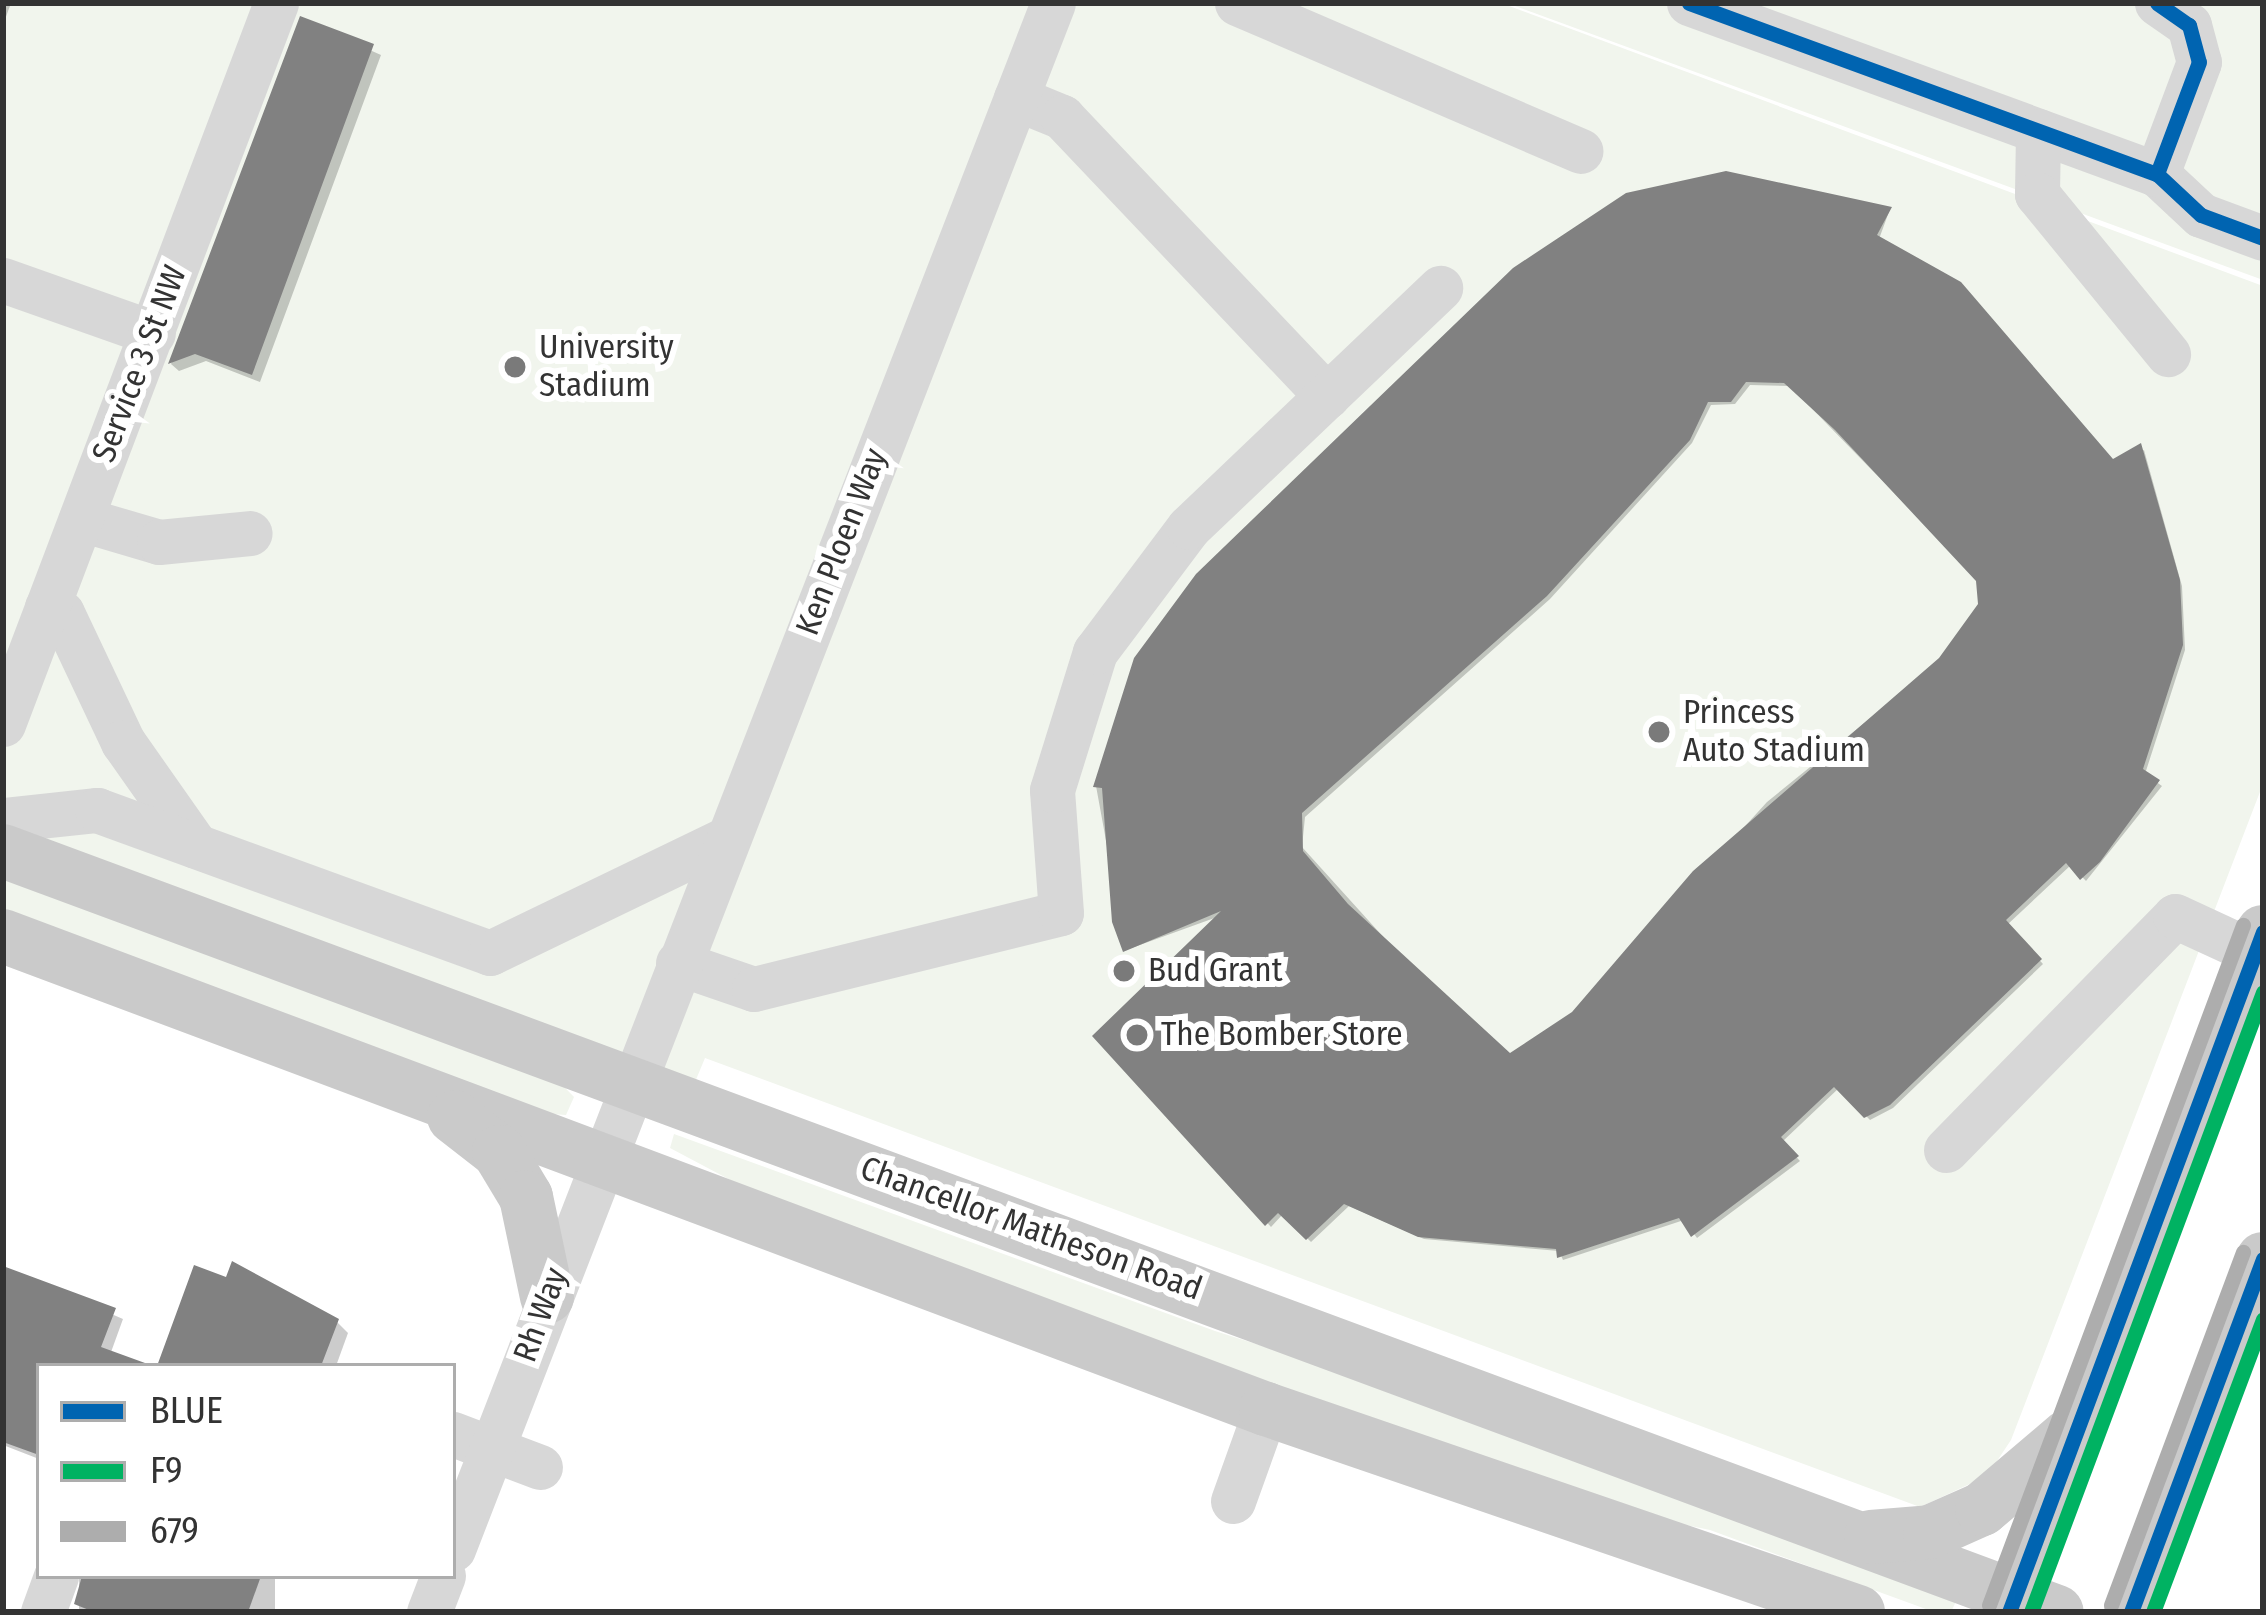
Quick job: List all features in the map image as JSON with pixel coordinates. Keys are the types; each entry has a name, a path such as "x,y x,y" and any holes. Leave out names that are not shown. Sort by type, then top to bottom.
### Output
{"main road":[{"name":"Chancellor Matheson Road","path":"3,850 1866,1538 2027,1606"},
{"path":"3,936 1266,1409 1851,1610"},
{"path":"2027,1606 2078,1425 2259,943"},
{"path":"419,1089 499,1152 539,1235 547,1297"},
{"path":"2132,1612 2263,1258"},
{"path":"1866,1538 1930,1532 1982,1509 2078,1425"}],"street":[{"name":"Service 3 St NW","path":"3,724 276,3"},
{"name":"Ken Ploen Way","path":"632,1082 1054,3"},
{"path":"1237,3 1581,151"},
{"path":"1689,3 2157,174 2201,214 2263,238"},
{"path":"2157,3 2188,25 2199,62 2157,174"},
{"path":"1016,98 1062,117 1328,396"},
{"path":"2038,131 2037,194 2168,354"},
{"path":"3,280 153,333"},
{"path":"678,963 754,989 1061,913 1052,790 1095,652 1189,527 1440,288"},
{"path":"81,519 159,542 250,533"},
{"path":"47,608 62,614 123,742 196,846"},
{"path":"3,820 97,810 490,953 726,839"},
{"path":"1946,1150 2176,916 2259,943"},
{"name":"Rh Way","path":"456,1534 473,1440 547,1297 632,1082"},
{"path":"1233,1501 1266,1409"},
{"path":"473,1440 540,1467"},
{"path":"43,1612 55,1579"},
{"path":"429,1612 442,1579"}],"shaded area":[{"path":"3,3 1501,3 2263,286 2263,784 2011,1440 1987,1476 1920,1507 705,1058 695,1082 3,826"},
{"path":"1507,3 2263,3 2263,280"},
{"path":"3,871 545,1067 574,1097 566,1115 537,1113 3,913"},
{"path":"674,1134 1215,1331 1486,1416 1961,1591 1951,1612 1934,1612 1710,1530 1619,1511 753,1192 670,1148"}],"building":[{"path":"300,16 374,44 252,375 195,354 168,364"},
{"name":"Princess Auto Stadium","path":"1726,171 1892,207 1877,235 1961,282 2113,459 2141,443 2180,580 2183,645 2143,769 2160,780 2100,862 2080,880 2066,863 2006,920 2042,959 1890,1105 1864,1118 1834,1087 1781,1137 1799,1156 1691,1237 1679,1218 1557,1258 1556,1249 1418,1237 1344,1204 1306,1240 1278,1213 1265,1226 1092,1036 1221,911 1123,952 1112,922 1102,788 1093,787 1134,658 1196,574 1513,268 1626,193","holes":["1746,382 1784,383 1835,430 1976,581 1978,604 1939,658 1693,871 1572,1012 1510,1053 1348,904 1303,851 1302,813 1547,596 1690,440 1708,402 1731,402"]},
{"path":"232,1261 339,1319 322,1363 158,1363 194,1265 226,1277"},
{"path":"3,1266 116,1308 101,1347 145,1363 36,1363 36,1454 3,1442"},
{"path":"81,1579 260,1579 248,1612 94,1612 74,1604"}],"transit line":[{"name":"BLUE","path":"1689,3 2157,174 2201,215 2263,238"},
{"name":"BLUE","path":"2157,3 2189,25 2199,62 2157,174"},
{"name":"679","path":"1989,1605 2243,925"},
{"name":"BLUE","path":"2009,1612 2263,932"},
{"name":"F9","path":"2031,1612 2263,992"},
{"name":"679","path":"2111,1605 2243,1252"},
{"name":"BLUE","path":"2131,1612 2263,1259"},
{"name":"F9","path":"2153,1612 2263,1319"}],"place":[{"name":"University Stadium","path":"515,367"},
{"name":"Princess Auto Stadium","path":"1659,732"},
{"name":"Bud Grant","path":"1124,971"},
{"name":"The Bomber Store","path":"1137,1035"}]}
